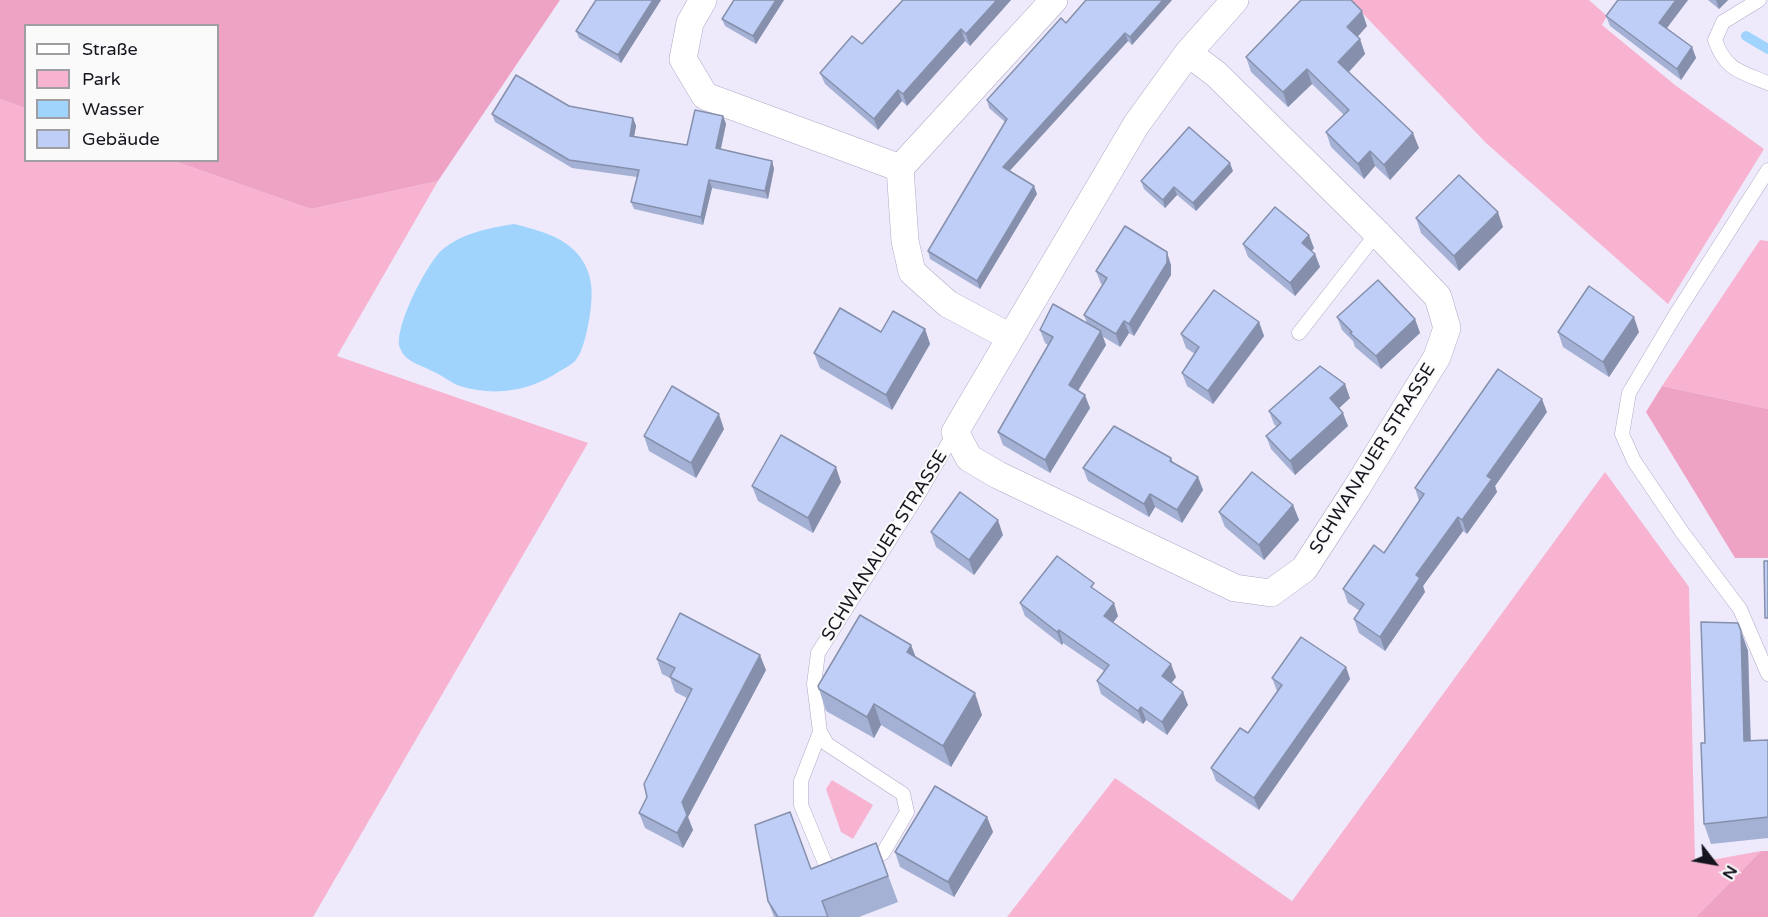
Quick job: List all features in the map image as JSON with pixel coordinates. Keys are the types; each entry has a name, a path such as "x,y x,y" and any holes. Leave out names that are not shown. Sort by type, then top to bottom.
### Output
{"street":[{"path":"703,0 690,23 683,59 705,96 900,168"},
{"path":"1010,337 948,304 912,272 905,241 900,168 1054,0"},
{"name":"SCHWANAUER STRASSE","path":"1188,53 1216,74 1377,233 1438,297 1447,328 1437,357 1304,569 1270,593 1235,588 998,475 969,458 955,432 1136,125 1188,53 1235,0"}],"lane":[{"path":"1760,0 1723,22 1715,40 1720,55 1736,70 1768,83"},
{"path":"1768,170 1676,314 1629,393 1622,434 1634,461 1682,532 1740,609 1768,674"},
{"path":"1299,333 1377,233"},
{"name":"SCHWANAUER STRASSE","path":"820,732 801,782 801,805 825,863 843,873 883,853 907,813 903,794 827,744 820,732 814,684 818,653 955,432"}],"green space":[{"path":"1350,0 1589,0 1607,16 1602,25 1675,85 1764,149 1668,304 1486,143"},
{"path":"0,99 24,108 24,162 177,162 311,209 438,181 337,356 588,443 313,917 0,917"},
{"path":"1760,240 1768,241 1768,409 1662,386"},
{"path":"1605,472 1689,587 1695,863 1761,851 1696,917 1007,917 1115,778 1292,901"},
{"path":"832,780 873,805 853,839 841,832 826,789"}],"shaded area":[{"path":"0,0 560,0 438,181 311,209 177,162 219,162 219,24 24,24 24,108 0,99"},
{"path":"1662,386 1768,409 1768,558 1735,558 1646,412"},
{"path":"1761,851 1768,851 1768,917 1696,917"}],"water":[{"path":"514,224 542,232 562,241 575,251 585,265 592,296 584,343 575,361 537,383 512,390 486,391 460,386 409,360 400,348 399,339 402,326 420,282 436,257 450,244 467,235"}],"building":[{"path":"596,0 653,0 618,55 576,31"},
{"path":"734,0 776,0 753,36 722,19"},
{"path":"903,0 997,0 966,34 961,29 903,94 898,90 874,119 820,73 852,36 862,44"},
{"path":"1086,0 1163,0 1130,37 1125,33 1003,167 1034,186 977,281 928,251 1007,119 987,100 1061,18 1066,23"},
{"path":"1301,0 1351,0 1362,11 1347,27 1360,39 1338,62 1413,133 1384,165 1370,151 1358,164 1326,132 1349,110 1307,69 1283,92 1246,57"},
{"path":"1618,0 1676,0 1659,23 1692,47 1677,69 1606,16"},
{"path":"516,75 569,106 633,118 630,136 687,145 695,110 723,116 716,148 772,161 765,191 709,180 701,217 631,202 639,170 569,160 492,114"},
{"path":"1189,127 1230,163 1193,203 1174,187 1163,200 1141,181"},
{"path":"1459,175 1498,212 1454,256 1416,218"},
{"path":"1275,207 1309,235 1302,243 1315,254 1290,283 1243,244"},
{"path":"1125,226 1167,252 1167,263 1129,324 1124,321 1116,334 1084,315 1107,278 1096,271"},
{"path":"1378,280 1415,319 1376,356 1350,333 1352,332 1337,317"},
{"path":"1589,286 1634,317 1603,362 1558,332"},
{"path":"1214,290 1259,322 1208,391 1182,373 1199,347 1181,334"},
{"path":"1053,304 1101,331 1069,385 1085,395 1045,460 998,432 1053,337 1040,330"},
{"path":"840,308 881,332 893,311 925,329 886,395 814,353"},
{"path":"1320,366 1345,384 1330,398 1343,413 1290,461 1266,436 1281,423 1269,411"},
{"path":"1498,369 1542,399 1487,476 1492,479 1462,520 1458,517 1416,575 1420,578 1380,637 1354,619 1364,604 1343,589 1374,545 1384,553 1424,494 1415,488"},
{"path":"672,386 719,414 691,463 644,436"},
{"path":"1114,426 1171,458 1170,461 1198,477 1177,510 1150,494 1144,504 1083,468"},
{"path":"781,435 836,467 808,518 752,486"},
{"path":"1252,472 1293,505 1259,545 1219,512"},
{"path":"960,492 998,520 969,560 931,532"},
{"path":"1057,556 1094,583 1091,587 1114,603 1104,616 1171,664 1162,676 1183,692 1162,722 1141,707 1138,711 1097,681 1109,665 1059,630 1057,632 1020,603"},
{"path":"1764,561 1768,561 1768,618 1765,618"},
{"path":"680,613 760,655 682,802 687,815 677,833 639,813 647,797 644,784 692,689 670,677 675,668 657,659"},
{"path":"860,615 911,645 907,652 975,693 943,746 874,704 867,717 819,689 818,686"},
{"path":"1701,622 1738,623 1741,631 1744,741 1768,740 1768,817 1704,824 1701,743 1705,743"},
{"path":"1301,637 1346,667 1254,798 1211,768 1240,728 1248,733 1282,685 1272,678"},
{"path":"935,786 987,817 948,882 895,852"},
{"path":"790,812 811,869 876,843 888,876 822,901 828,917 778,917 768,901 755,825"}],"waterway":[{"path":"1746,36 1768,49"}]}
